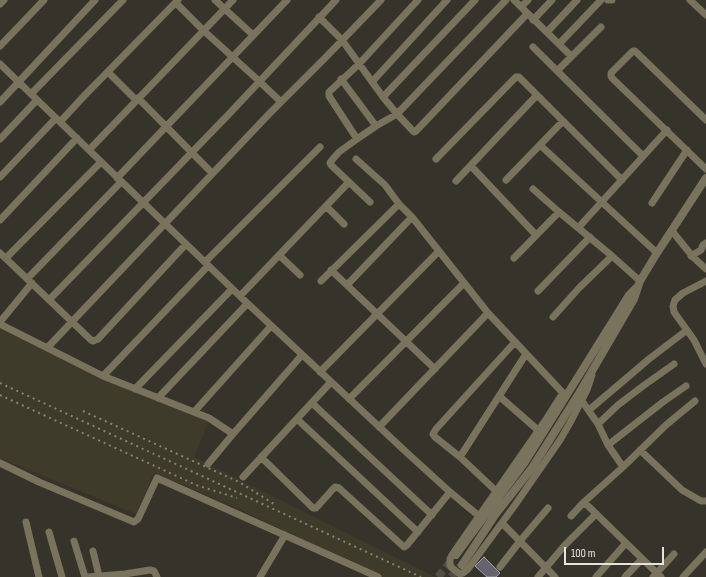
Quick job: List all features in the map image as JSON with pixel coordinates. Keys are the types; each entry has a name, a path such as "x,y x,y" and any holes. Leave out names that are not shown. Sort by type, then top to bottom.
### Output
{"street":[{"path":"0,4 4,0"},
{"path":"0,46 44,0"},
{"path":"0,102 95,0"},
{"path":"31,94 123,0"},
{"path":"215,0 253,36"},
{"path":"89,150 233,0"},
{"path":"233,434 212,420 103,376 0,323 30,281 166,127 287,0"},
{"path":"49,300 336,0"},
{"path":"48,347 280,102 381,0"},
{"path":"357,139 328,94 341,79 359,64 418,0"},
{"path":"372,82 447,0"},
{"path":"383,97 475,0"},
{"path":"370,202 331,165 330,163 332,160 339,152 357,139 397,114 506,0"},
{"path":"514,0 571,56"},
{"path":"521,7 528,0"},
{"path":"534,20 552,0"},
{"path":"547,32 577,0"},
{"path":"559,44 601,0"},
{"path":"690,0 706,15"},
{"path":"0,177 108,72 177,1 204,31 280,102"},
{"path":"319,17 342,40 397,114 413,131 416,131 527,14"},
{"path":"557,70 601,27"},
{"path":"533,47 643,156"},
{"path":"706,120 634,50 611,73 611,76 706,169"},
{"path":"0,64 247,304 450,492 479,516"},
{"path":"108,72 212,173"},
{"path":"436,159 516,77 520,78 622,180"},
{"path":"341,79 376,126"},
{"path":"456,181 537,95"},
{"path":"0,139 37,100"},
{"path":"506,180 563,121"},
{"path":"578,228 666,130"},
{"path":"0,220 77,138"},
{"path":"540,145 657,253"},
{"path":"103,376 206,264 320,146"},
{"path":"652,203 686,150"},
{"path":"356,160 385,185 488,313 563,393"},
{"path":"6,258 101,162"},
{"path":"471,166 536,235"},
{"path":"462,565 496,515 532,468 578,395 634,299 639,284 657,253 706,178"},
{"path":"240,296 349,182"},
{"path":"533,189 612,256 639,284"},
{"path":"321,280 399,204"},
{"path":"326,206 344,224"},
{"path":"514,258 559,212"},
{"path":"347,285 412,217"},
{"path":"672,231 691,256 706,269"},
{"path":"538,291 590,237"},
{"path":"691,256 701,250 703,244 706,243"},
{"path":"0,252 93,341 98,339 186,244"},
{"path":"320,372 439,251"},
{"path":"279,255 300,276"},
{"path":"553,317 579,288 612,256"},
{"path":"331,270 435,369"},
{"path":"706,281 682,293 675,300 673,306 674,312 699,349 706,364"},
{"path":"349,399 464,283"},
{"path":"456,556 525,462 629,295 639,284"},
{"path":"135,389 232,289"},
{"path":"158,398 247,304"},
{"path":"379,427 488,313"},
{"path":"194,412 271,326"},
{"path":"589,410 649,359 687,330"},
{"path":"496,491 433,434 434,431 515,342"},
{"path":"593,369 589,385 582,401 560,440 468,569 460,574 450,565 450,559 456,549 539,431 589,353 597,347"},
{"path":"460,458 526,354"},
{"path":"208,464 302,355"},
{"path":"598,424 618,405 642,386 674,364"},
{"path":"243,476 331,382"},
{"path":"608,445 686,386"},
{"path":"499,396 539,431"},
{"path":"582,401 598,424 608,445 623,467"},
{"path":"571,516 666,425 695,401"},
{"path":"312,403 432,515"},
{"path":"297,419 418,532"},
{"path":"640,450 682,490 701,501 706,501"},
{"path":"261,457 313,508 316,508 333,489 337,487 401,546 404,547 450,492"},
{"path":"0,463 39,482 131,522 138,519 156,478 378,577"},
{"path":"584,502 642,559 657,576 674,554"},
{"path":"500,567 548,508"},
{"path":"538,577 565,545 596,514"},
{"path":"26,522 39,577"},
{"path":"502,523 555,577"},
{"path":"49,532 62,577"},
{"path":"260,577 285,535"},
{"path":"74,541 84,577"},
{"path":"596,577 626,543"},
{"path":"93,551 99,576"},
{"path":"682,577 706,552"},
{"path":"625,577 642,559"},
{"path":"88,577 125,576 153,570 157,577"}],"shaded area":[{"path":"0,327 209,421 194,457 435,577 380,577 231,505 154,473 136,514 0,458"}],"building":[{"path":"484,557 500,573 496,577 487,577 475,566"}],"tunnel":[{"path":"438,577 453,559"},
{"path":"451,577 462,565"}],"railway":[{"path":"0,383 421,577"},
{"path":"0,395 196,485 237,498"},
{"path":"83,411 239,482 274,504"}]}
